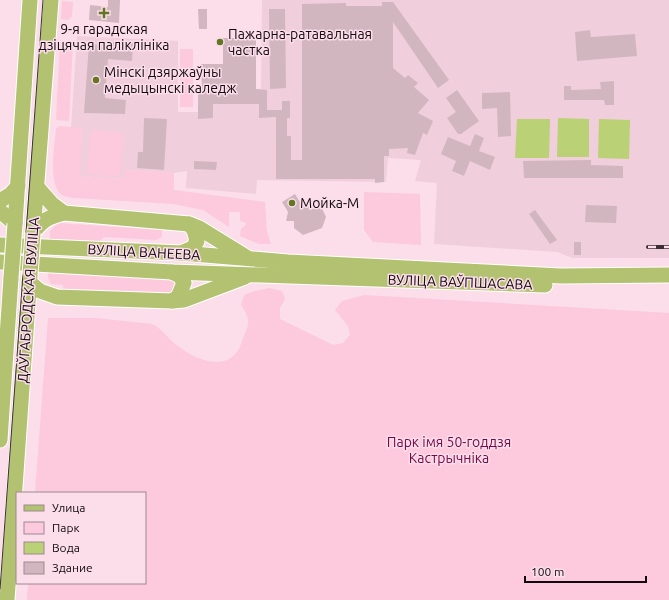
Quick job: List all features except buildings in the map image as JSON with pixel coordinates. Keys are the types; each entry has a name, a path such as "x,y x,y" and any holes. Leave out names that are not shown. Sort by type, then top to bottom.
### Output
{"main road":[{"name":"ДАЎГАБРОДСКАЯ ВУЛІЦА","path":"0,440 5,304 11,278 30,0"},
{"name":"ДАЎГАБРОДСКАЯ ВУЛІЦА","path":"7,600 27,310 51,0"},
{"path":"0,201 11,194 18,186"},
{"path":"37,187 52,204 64,214"},
{"path":"0,211 15,224"},
{"path":"33,233 40,222 48,217 64,214 189,224 199,228 250,259"},
{"path":"181,253 193,248 197,241 194,230 189,224"},
{"name":"ВУЛІЦА ВАНЕЕВА","path":"0,245 181,253 288,262"},
{"name":"ВУЛІЦА ВАНЕЕВА","path":"0,262 172,272 252,274"},
{"name":"ВУЛІЦА ВАЎПШАСАВА","path":"288,262 561,276 669,275"},
{"path":"172,272 180,276 184,284 178,297 172,301"},
{"path":"27,310 41,301 57,297 172,301 184,300 252,274"},
{"name":"ВУЛІЦА ВАЎПШАСАВА","path":"252,274 561,286 669,286"},
{"path":"0,289 4,287 11,278"},
{"path":"30,278 40,291 57,297"}],"shaded area":[{"path":"262,0 669,0 669,258 573,258 557,252 434,244 437,183 415,181 421,160 388,158 386,182 257,180 256,194 186,188 187,171 174,173 126,170 125,179 79,176 82,129 71,127 77,36 178,41 178,112 198,112 198,89 261,89"}],"green space":[{"path":"62,1 73,2 72,16 68,20 61,19"},
{"path":"60,42 73,43 69,121 56,120"},
{"path":"180,49 193,49 193,107 180,107"},
{"path":"60,126 82,128 80,176 125,179 125,170 174,173 174,190 265,202 267,232 271,244 259,244 240,236 241,229 246,223 240,221 240,212 229,212 229,227 203,210 173,204 74,198 62,195 57,189 53,173 56,128"},
{"path":"91,130 124,133 120,177 87,174"},
{"path":"364,192 420,194 421,245 373,242 364,230"},
{"path":"58,223 162,230 162,237 156,240 104,237 99,242 50,240 50,231"},
{"path":"48,269 173,276 179,282 173,295 63,290 63,285 51,284 48,277"},
{"name":"Парк імя 50-годдзя Кастрычніка","path":"269,288 282,291 285,299 280,308 280,319 333,345 343,343 350,335 348,326 335,310 342,301 364,295 669,313 669,600 27,600 28,584 146,584 146,492 35,492 48,318 96,318 152,324 158,327 186,352 204,360 221,362 229,359 238,351 248,325 248,319 241,305 244,295"}],"water":[{"path":"558,118 589,119 589,157 557,157"},
{"path":"517,119 550,119 549,158 515,158"},
{"path":"599,119 630,120 629,159 598,158"}],"tram line":[{"path":"0,589 43,0"}],"railway":[{"path":"648,247 669,247"}],"place":[{"name":"9-я гарадская дзіцячая паліклініка","path":"104,13"},
{"name":"Пажарна-ратавальная частка","path":"220,42"},
{"name":"Мінскі дзяржаўны медыцынскі каледж","path":"96,80"},
{"name":"Мойка-М","path":"292,203"}]}
